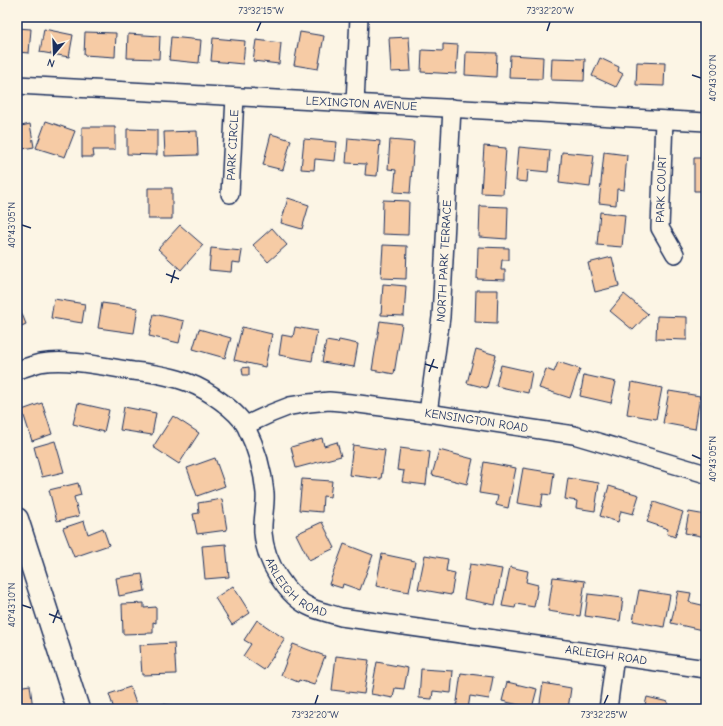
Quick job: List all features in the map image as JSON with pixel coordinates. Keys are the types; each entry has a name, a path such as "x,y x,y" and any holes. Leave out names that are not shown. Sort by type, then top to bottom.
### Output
{"main road":[{"path":"17,519 78,709"}],"street":[{"path":"355,103 360,17"},
{"name":"LEXINGTON AVENUE","path":"17,85 706,122"},
{"name":"PARK CIRCLE","path":"230,194 235,97"},
{"name":"NORTH PARK TERRACE","path":"428,413 441,317 452,108"},
{"name":"PARK COURT","path":"664,120 660,228 675,254"},
{"name":"ARLEIGH ROAD","path":"17,370 40,363 59,362 97,365 160,374 190,383 208,392 229,407 246,425 263,476 265,495 263,533 267,552 276,573 284,584 299,600 311,608 341,617 706,669"},
{"name":"KENSINGTON ROAD","path":"246,425 290,406 309,402 329,401 428,413 574,435 706,474"},
{"path":"608,709 615,656"}],"building":[{"path":"17,28 31,29 29,53 17,52"},
{"path":"44,29 73,35 69,57 40,52"},
{"path":"85,32 116,33 115,57 84,55"},
{"path":"300,32 324,36 318,69 294,65"},
{"path":"128,34 160,36 159,59 127,58"},
{"path":"171,37 201,40 199,63 169,60"},
{"path":"409,37 411,71 391,72 389,38"},
{"path":"213,38 245,41 243,64 211,61"},
{"path":"256,40 281,43 279,64 253,61"},
{"path":"443,44 458,45 456,74 421,72 422,50 443,51"},
{"path":"466,52 497,53 496,77 465,75"},
{"path":"510,55 543,57 542,79 509,78"},
{"path":"552,58 585,59 584,81 551,80"},
{"path":"600,58 619,67 618,71 623,74 616,87 592,76"},
{"path":"637,62 665,63 664,86 636,85"},
{"path":"46,121 75,131 65,157 36,148"},
{"path":"30,124 34,147 17,150 17,127"},
{"path":"82,127 115,127 115,150 93,150 94,157 82,157"},
{"path":"127,129 157,130 157,155 127,154"},
{"path":"197,131 198,155 165,156 164,132"},
{"path":"271,134 291,140 283,170 263,165"},
{"path":"348,138 380,141 377,176 365,175 366,164 346,163"},
{"path":"304,139 337,142 335,161 315,159 314,170 301,169"},
{"path":"390,140 414,142 410,193 394,192 396,170 388,169"},
{"path":"484,146 506,148 503,194 481,193"},
{"path":"519,147 550,150 548,172 528,170 527,182 516,181"},
{"path":"562,152 594,155 590,187 559,183"},
{"path":"604,152 627,155 624,190 617,189 616,205 599,203"},
{"path":"694,158 706,158 706,191 694,191"},
{"path":"148,188 172,188 172,219 148,219"},
{"path":"288,198 309,205 302,229 281,223"},
{"path":"383,200 409,201 408,235 382,234"},
{"path":"480,206 508,207 507,239 479,237"},
{"path":"600,212 625,215 622,247 597,245"},
{"path":"180,225 203,245 181,270 158,249"},
{"path":"272,228 287,245 268,262 253,245"},
{"path":"383,245 407,246 406,279 381,278"},
{"path":"478,247 509,248 509,260 502,260 501,270 505,270 505,280 477,279"},
{"path":"211,248 242,251 240,263 232,262 231,272 209,270"},
{"path":"612,257 619,286 595,292 588,263"},
{"path":"383,284 406,286 404,316 381,315"},
{"path":"476,290 498,290 497,323 475,322"},
{"path":"624,294 648,314 633,330 610,311"},
{"path":"54,299 85,304 82,323 51,318"},
{"path":"102,303 138,308 134,333 98,328"},
{"path":"17,304 26,324 17,328"},
{"path":"154,314 184,321 179,343 149,336"},
{"path":"657,316 687,317 687,340 656,339"},
{"path":"380,321 402,324 394,374 372,370"},
{"path":"242,327 272,334 265,367 234,360"},
{"path":"295,327 317,331 312,361 279,355 282,335 293,337"},
{"path":"199,329 231,338 225,358 193,349"},
{"path":"339,340 358,344 354,367 322,362 326,341 338,343"},
{"path":"706,344 706,361 705,361 701,345"},
{"path":"476,349 496,355 487,388 467,383"},
{"path":"558,362 580,369 570,398 539,388 546,369 554,372"},
{"path":"501,365 532,372 528,393 496,386"},
{"path":"249,367 249,375 243,375 242,368"},
{"path":"584,375 616,382 611,403 580,396"},
{"path":"632,382 662,388 656,419 627,414"},
{"path":"669,391 700,396 695,429 663,423"},
{"path":"42,403 52,434 32,441 22,410"},
{"path":"78,403 109,410 104,432 73,424"},
{"path":"124,407 156,413 152,435 120,430"},
{"path":"173,416 199,433 179,464 153,447"},
{"path":"322,438 324,446 337,442 341,456 296,468 291,447"},
{"path":"55,441 64,472 42,477 34,447"},
{"path":"353,445 385,450 381,479 349,475"},
{"path":"400,448 430,452 426,485 402,482 404,471 397,470"},
{"path":"439,450 473,459 467,484 432,475"},
{"path":"215,458 225,486 197,496 187,468"},
{"path":"484,462 516,468 508,508 496,505 498,496 479,493"},
{"path":"523,468 554,473 551,495 543,494 541,507 517,503"},
{"path":"568,478 599,483 595,511 576,508 577,501 565,499"},
{"path":"302,479 332,481 330,497 323,496 322,512 299,510"},
{"path":"78,483 81,495 74,497 79,516 57,521 49,490"},
{"path":"609,486 639,495 633,514 621,511 618,522 600,516"},
{"path":"222,499 227,530 197,534 193,514 199,513 198,503"},
{"path":"654,502 683,512 675,537 667,534 668,529 647,522"},
{"path":"689,512 706,515 706,537 685,533"},
{"path":"84,521 88,534 103,528 109,545 74,557 63,528"},
{"path":"322,522 335,548 309,560 296,534"},
{"path":"226,544 229,577 205,579 202,546"},
{"path":"344,544 373,555 360,590 343,584 342,588 329,584"},
{"path":"382,554 415,561 409,592 376,586"},
{"path":"425,555 448,559 446,571 455,573 451,595 418,589"},
{"path":"470,564 502,569 495,605 464,599"},
{"path":"510,567 528,571 526,582 538,585 534,607 516,604 515,608 502,606"},
{"path":"142,574 145,591 119,596 116,578"},
{"path":"553,577 585,581 580,616 548,611"},
{"path":"233,586 250,613 232,625 215,598"},
{"path":"639,590 670,595 664,627 633,621"},
{"path":"678,591 691,593 689,602 706,606 702,630 671,623"},
{"path":"588,594 623,598 620,621 585,616"},
{"path":"144,603 144,608 156,607 156,623 153,622 153,633 123,634 122,604"},
{"path":"257,620 285,639 264,670 243,656 251,644 244,640"},
{"path":"174,643 176,674 142,675 140,645"},
{"path":"293,644 325,656 314,685 299,680 298,682 281,675"},
{"path":"336,656 369,660 364,694 332,690"},
{"path":"377,662 408,668 404,689 395,688 393,698 371,694"},
{"path":"421,669 453,671 451,693 433,691 432,699 419,698"},
{"path":"461,673 493,677 489,699 470,696 468,709 456,709"},
{"path":"507,682 537,689 532,708 502,701"},
{"path":"543,683 571,688 568,709 539,709"},
{"path":"30,685 33,709 17,709 17,687"},
{"path":"130,687 138,709 114,709 109,694"},
{"path":"647,697 668,702 666,709 644,709"},
{"path":"162,704 186,708 186,709 161,709"},
{"path":"682,706 704,709 681,709"}]}
